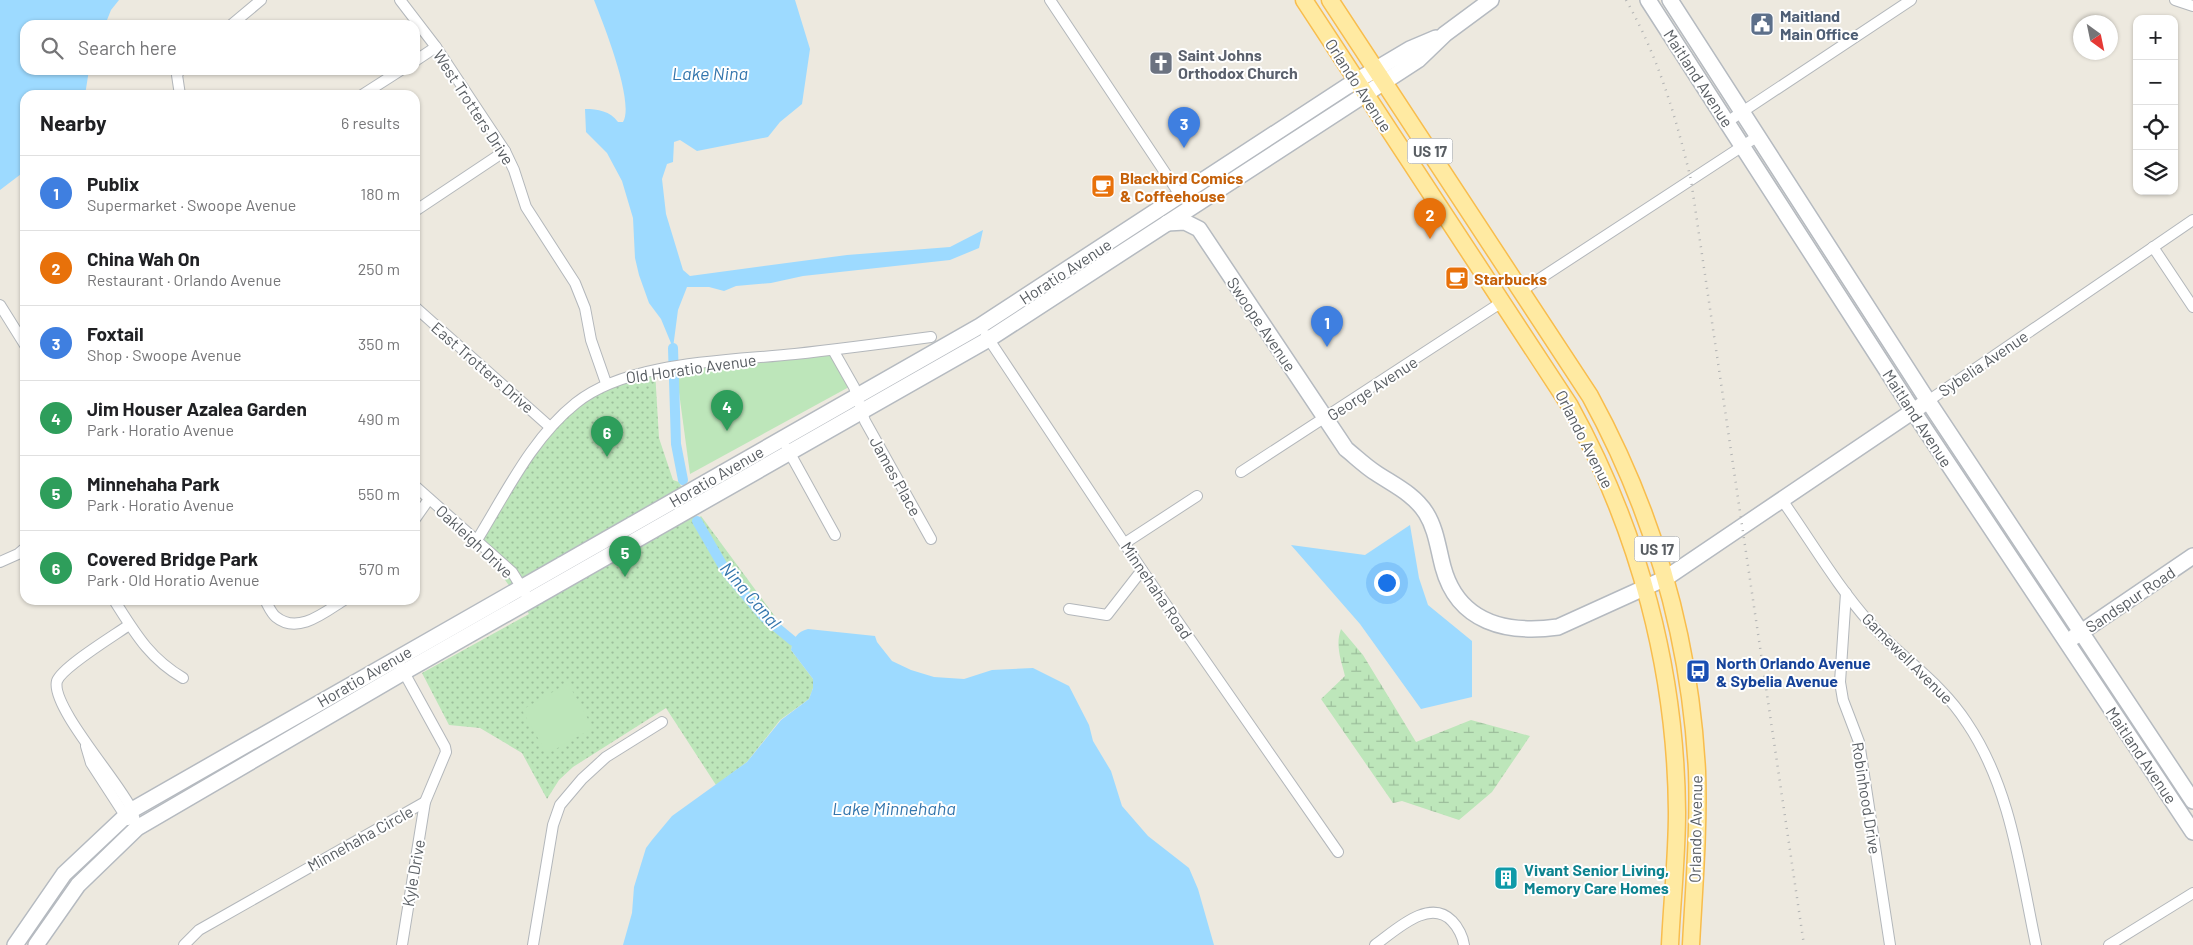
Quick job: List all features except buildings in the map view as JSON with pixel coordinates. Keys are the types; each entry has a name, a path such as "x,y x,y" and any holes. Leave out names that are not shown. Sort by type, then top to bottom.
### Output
{"main road":[{"name":"Orlando Avenue","path":"1304,0 1502,302 1582,429 1610,486 1646,586 1664,666 1673,734 1677,813 1670,945"},
{"name":"Orlando Avenue","path":"1330,0 1522,291 1603,421 1632,480 1666,578 1686,662 1697,772 1691,945"},
{"name":"Maitland Avenue","path":"1670,0 1928,401 2193,801"},
{"name":"Horatio Avenue","path":"15,945 64,874 128,813 521,586 980,326 1174,198 1380,76 1418,60 1445,34 1487,1"},
{"name":"Maitland Avenue","path":"1652,1 1727,122 1913,411 2193,832"},
{"name":"Horatio Avenue","path":"36,945 78,885 137,828 529,600 989,339 1203,199 1360,88"},
{"path":"1167,223 1179,207 1174,198"},
{"path":"1167,223 1185,222 1199,229 1199,213 1203,199"},
{"name":"Swoope Avenue","path":"1199,229 1346,449 1374,472 1412,496 1426,512 1435,532 1451,587 1469,610 1480,618 1503,626 1520,628 1558,627 1646,586"},
{"name":"Sybelia Avenue","path":"1646,586 1666,578 1928,401"},
{"name":"Sandspur Road","path":"2067,642 2193,556"}],"street":[{"path":"237,20 261,0"},
{"name":"West Trotters Drive","path":"400,0 415,20"},
{"path":"1050,0 1162,167 1174,198"},
{"path":"1727,122 1911,0"},
{"path":"2175,0 2193,6"},
{"name":"West Trotters Drive","path":"420,26 505,151 514,170 526,207 575,283 585,308 591,340 606,383"},
{"path":"420,57 436,47"},
{"path":"177,75 179,90"},
{"path":"370,90 392,75"},
{"path":"1522,291 1758,136"},
{"path":"420,208 505,151"},
{"name":"Sybelia Avenue","path":"1928,401 2193,220"},
{"path":"2153,247 2193,308"},
{"name":"George Avenue","path":"1241,472 1502,302"},
{"path":"0,305 20,337"},
{"name":"East Trotters Drive","path":"420,312 550,427"},
{"name":"Minnehaha Road","path":"980,326 1142,570 1338,852"},
{"name":"Old Horatio Avenue","path":"477,540 550,427 576,403 606,383 621,378 667,369 931,337"},
{"path":"832,350 858,396 863,412"},
{"name":"James Place","path":"863,412 865,421 931,540"},
{"path":"781,439 835,535"},
{"name":"Oakleigh Drive","path":"420,491 512,572 529,600"},
{"path":"1125,543 1197,496"},
{"path":"420,512 429,499"},
{"name":"Gamewell Avenue","path":"1782,500 1870,624 1941,688 1968,724 1993,772 2010,822 2036,945"},
{"path":"0,562 20,552"},
{"path":"1069,608 1107,615 1142,570"},
{"name":"Robinhood Drive","path":"1846,592 1840,682 1843,700 1859,742 1890,945"},
{"path":"117,605 146,649 158,661 183,678"},
{"path":"268,605 275,616 288,623 300,624 316,618 336,605"},
{"path":"130,625 64,670 57,682 59,698 85,743 99,759 137,828"},
{"name":"Minnehaha Circle","path":"184,945 199,930 425,802 445,747 396,658"},
{"path":"533,945 553,825 560,805 582,779 606,757 662,722"},
{"name":"Kyle Drive","path":"402,945 425,802"},
{"path":"2109,945 2193,893"},
{"path":"1375,945 1422,914 1434,911 1447,915 1456,924 1464,945"}],"green space":[{"path":"829,354 849,387 690,474 676,370"},
{"path":"655,371 659,438 673,480 679,482 697,520 701,516 793,641 791,650 813,679 813,688 809,699 780,720 747,762 716,785 666,708 573,767 559,780 547,799 522,753 480,728 449,725 422,673 529,614 477,540 517,476 576,403"},
{"path":"1341,629 1363,655 1416,742 1471,720 1530,736 1492,792 1459,820 1402,801 1393,803 1321,699 1345,676 1339,647"},
{"path":"568,683 593,728 547,754 522,710"}],"water":[{"path":"0,0 119,0 111,10 107,20 20,20 20,75 88,75 86,90 20,90 20,175 0,190"},
{"name":"Lake Nina","path":"594,0 795,0 810,49 802,104 780,122 768,137 697,151 680,140 674,142 673,162 667,164 662,179 666,214 683,270 690,276 847,255 950,247 983,230 979,248 950,260 803,276 771,283 736,286 724,291 709,287 687,287 678,310 673,348 661,319 649,303 639,275 635,258 633,218 622,181 607,153 586,132 585,109 603,111 611,115 618,122 623,122 626,112 625,98 616,62"},
{"path":"1410,525 1419,578 1428,605 1472,641 1472,697 1421,709 1360,624 1291,545 1365,555"},
{"name":"Lake Minnehaha","path":"808,629 875,636 877,642 892,661 911,670 934,677 964,679 992,670 1033,668 1069,686 1089,725 1093,741 1111,771 1122,806 1148,836 1189,868 1198,889 1214,945 623,945 632,913 634,887 646,848 652,840 672,816 747,762 781,720 809,699 813,688 813,679 791,650 796,636"}],"waterway":[{"name":"Nina Canal","path":"673,348 676,444 683,480"},
{"name":"Nina Canal","path":"697,521 727,573 764,617 793,641"}],"railway":[{"path":"1626,0 1648,43 1665,87 1691,180 1804,945"}],"place":[{"name":"Maitland Main Office","path":"1762,24"},
{"name":"Saint Johns Orthodox Church","path":"1161,63"},
{"name":"Foxtail","path":"1184,148"},
{"name":"Blackbird Comics & Coffeehouse","path":"1103,186"},
{"name":"China Wah On","path":"1430,239"},
{"name":"Starbucks","path":"1457,278"},
{"name":"Publix","path":"1327,347"},
{"name":"Jim Houser Azalea Garden","path":"727,431"},
{"name":"Covered Bridge Park","path":"607,457"},
{"name":"Minnehaha Park","path":"625,577"},
{"name":"North Orlando Avenue & Sybelia Avenue","path":"1698,671"},
{"name":"Vivant Senior Living, Memory Care Homes","path":"1506,878"}]}
